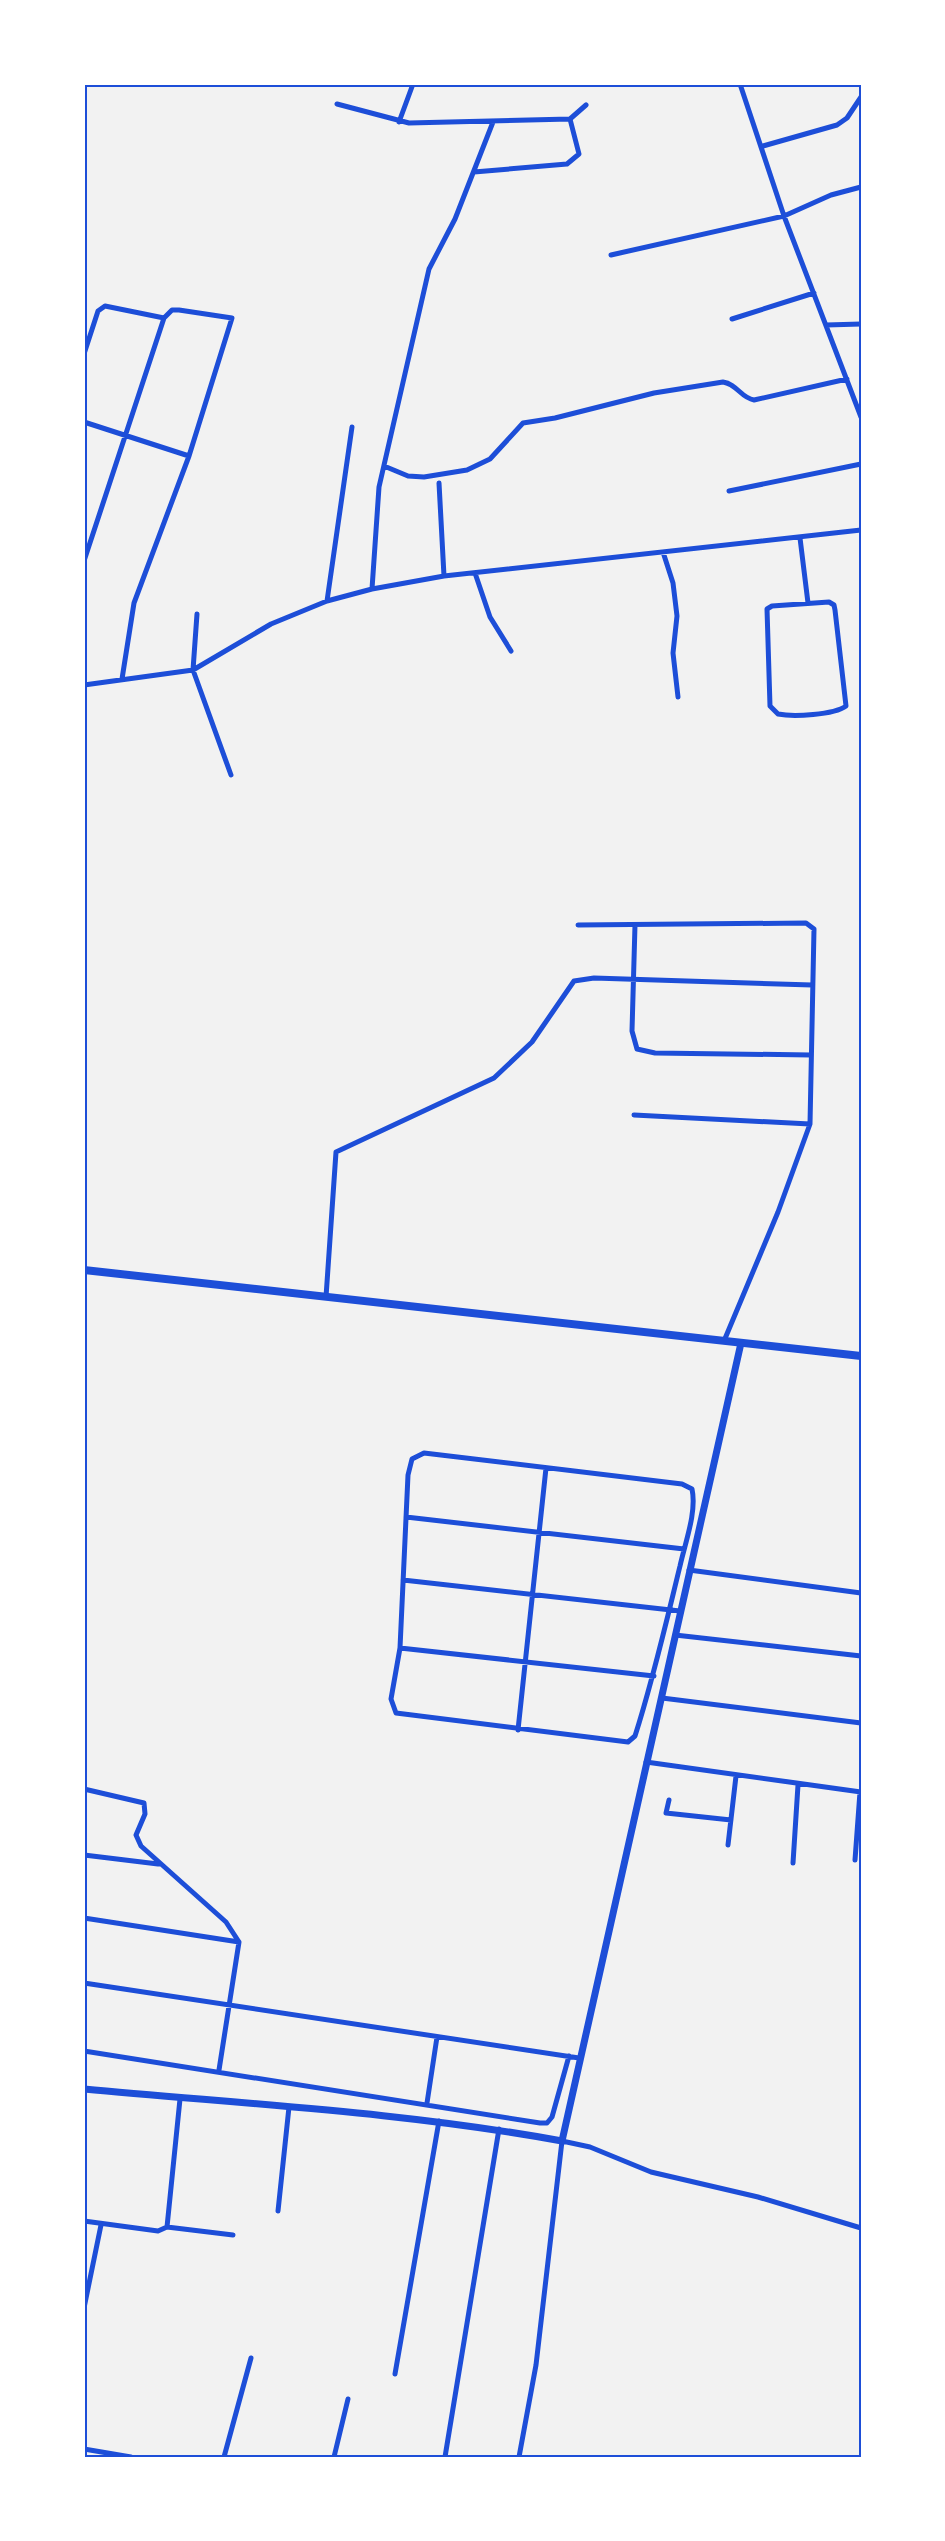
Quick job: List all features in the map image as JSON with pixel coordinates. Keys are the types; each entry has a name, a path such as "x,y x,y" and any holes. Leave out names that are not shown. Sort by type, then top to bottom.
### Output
{"main road":[{"path":"84,1270 861,1356"}],"street":[{"path":"399,122 413,84"},
{"path":"740,84 763,146 784,216 861,417"},
{"path":"763,146 837,125 847,118 861,97"},
{"path":"337,105 399,122 493,122 570,118 586,105"},
{"path":"474,172 567,164 579,154 570,118"},
{"path":"372,589 379,487 429,269 474,172 493,122"},
{"path":"611,255 784,216 831,195 861,187"},
{"path":"732,319 814,293"},
{"path":"84,354 98,311 105,306 164,318"},
{"path":"84,561 164,318 168,312 179,309 232,318 189,456 134,603 122,679"},
{"path":"826,325 861,324"},
{"path":"384,466 408,476 424,477 467,470 490,459 523,423 555,418 654,393 723,382 734,386 747,398 754,400 847,379"},
{"path":"84,422 189,456"},
{"path":"327,601 352,427"},
{"path":"729,490 861,464"},
{"path":"439,483 444,576"},
{"path":"84,685 193,670 264,627 327,601 372,589 444,576 861,530"},
{"path":"800,538 808,603"},
{"path":"663,552 673,583 677,616 673,654 678,697"},
{"path":"475,573 490,617 511,651"},
{"path":"829,602 834,605 846,706 842,709 810,714 778,714 770,706 767,609 772,606 808,603 829,602"},
{"path":"198,614 193,670 231,775"},
{"path":"578,925 809,923 814,929 810,1124 778,1212 724,1341"},
{"path":"635,925 632,1031 634,1046 643,1052 811,1055"},
{"path":"326,1297 336,1152 494,1078 532,1042 574,981 594,978 634,981 812,984"},
{"path":"634,1115 810,1124"},
{"path":"519,2457 536,2365 562,2141 741,1342"},
{"path":"418,1455 546,1468 690,1487 694,1499 654,1676 635,1736 628,1742 396,1713 391,1699 400,1648 410,1464 418,1455"},
{"path":"518,1730 546,1468"},
{"path":"406,1517 684,1549"},
{"path":"689,1570 861,1593"},
{"path":"403,1580 680,1611"},
{"path":"675,1635 861,1656"},
{"path":"400,1648 654,1676"},
{"path":"662,1698 861,1722"},
{"path":"646,1762 861,1792 855,1860"},
{"path":"728,1845 736,1776"},
{"path":"793,1863 798,1785"},
{"path":"84,1789 144,1803 146,1810 136,1838 141,1846 226,1922 239,1942 231,2006 219,2070"},
{"path":"669,1800 666,1813 731,1821"},
{"path":"84,1855 160,1864"},
{"path":"84,1918 239,1942"},
{"path":"84,1983 579,2058"},
{"path":"427,2103 436,2037"},
{"path":"84,2050 547,2123 552,2117 569,2056"},
{"path":"84,2089 438,2121 499,2129 590,2146 651,2172 758,2197 861,2228"},
{"path":"167,2227 180,2099"},
{"path":"278,2211 289,2107"},
{"path":"395,2374 438,2121"},
{"path":"446,2457 499,2129"},
{"path":"84,2222 158,2231 167,2227 233,2235"},
{"path":"84,2308 101,2224"},
{"path":"224,2457 251,2358"},
{"path":"334,2457 348,2399"},
{"path":"84,2449 130,2457"}]}
